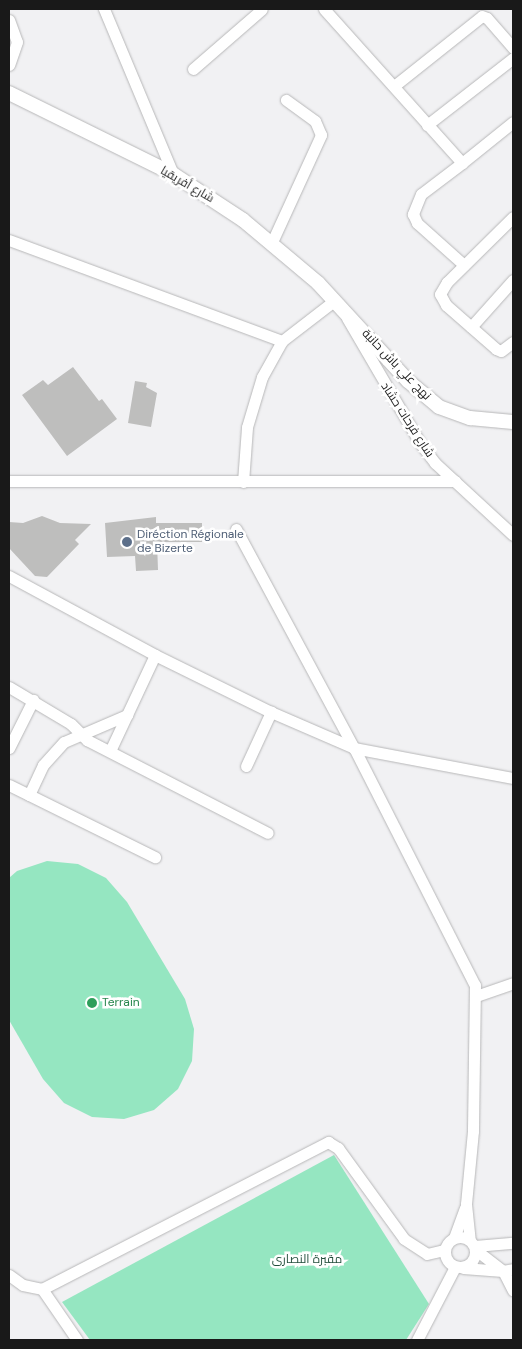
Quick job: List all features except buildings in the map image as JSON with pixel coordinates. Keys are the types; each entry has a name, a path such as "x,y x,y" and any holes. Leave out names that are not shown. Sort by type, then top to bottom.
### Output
{"street":[{"path":"104,9 173,174"},
{"path":"193,69 262,9"},
{"path":"324,9 462,163"},
{"path":"394,86 482,16 487,18 513,48"},
{"path":"9,20 17,42 9,65"},
{"path":"427,125 510,60 513,74"},
{"name":"شارع أفريقيا","path":"9,93 173,174 272,242 339,305"},
{"path":"272,242 321,135 314,121 286,100"},
{"path":"464,265 417,223 413,214 421,194 513,122"},
{"path":"513,218 446,282 440,294 446,305 496,349 501,351 513,342"},
{"path":"9,240 282,341"},
{"path":"471,327 513,280"},
{"path":"243,482 252,404 282,341 339,305"},
{"name":"نهج علي باش حانبة","path":"339,305 408,381 439,407 470,418 512,424"},
{"name":"شارع فرحات حشاد","path":"339,305 404,420 435,463 513,535"},
{"path":"9,482 455,481"},
{"path":"42,1289 328,1142 338,1148 404,1239 427,1254 445,1250 454,1238 466,1204 473,1130 476,996 471,973 354,748 236,529"},
{"path":"10,576 155,655 271,712 354,748 513,778"},
{"path":"110,751 155,655"},
{"path":"9,687 71,724 80,735 268,832"},
{"path":"9,748 33,700"},
{"path":"246,766 271,712"},
{"path":"29,795 54,751 80,735 127,715"},
{"path":"9,785 155,857"},
{"path":"476,996 513,983"},
{"path":"417,1340 458,1267 471,1263 473,1245 466,1204"},
{"path":"454,1238 473,1245 508,1270 513,1291"},
{"path":"473,1245 513,1243"},
{"path":"445,1250 448,1262 458,1267 508,1270"},
{"path":"11,1280 42,1289 77,1340"}],"green space":[{"path":"47,861 78,864 106,878 127,902 185,999 194,1029 192,1061 178,1089 154,1110 124,1119 92,1117 64,1103 43,1079 9,1020 9,878 17,871"},
{"name":"مقبرة النصارى","path":"334,1155 429,1304 406,1340 90,1340 62,1302"}],"place":[{"name":"Diréction Régionale de Bizerte","path":"127,542"},
{"name":"Terrain","path":"92,1003"}]}
